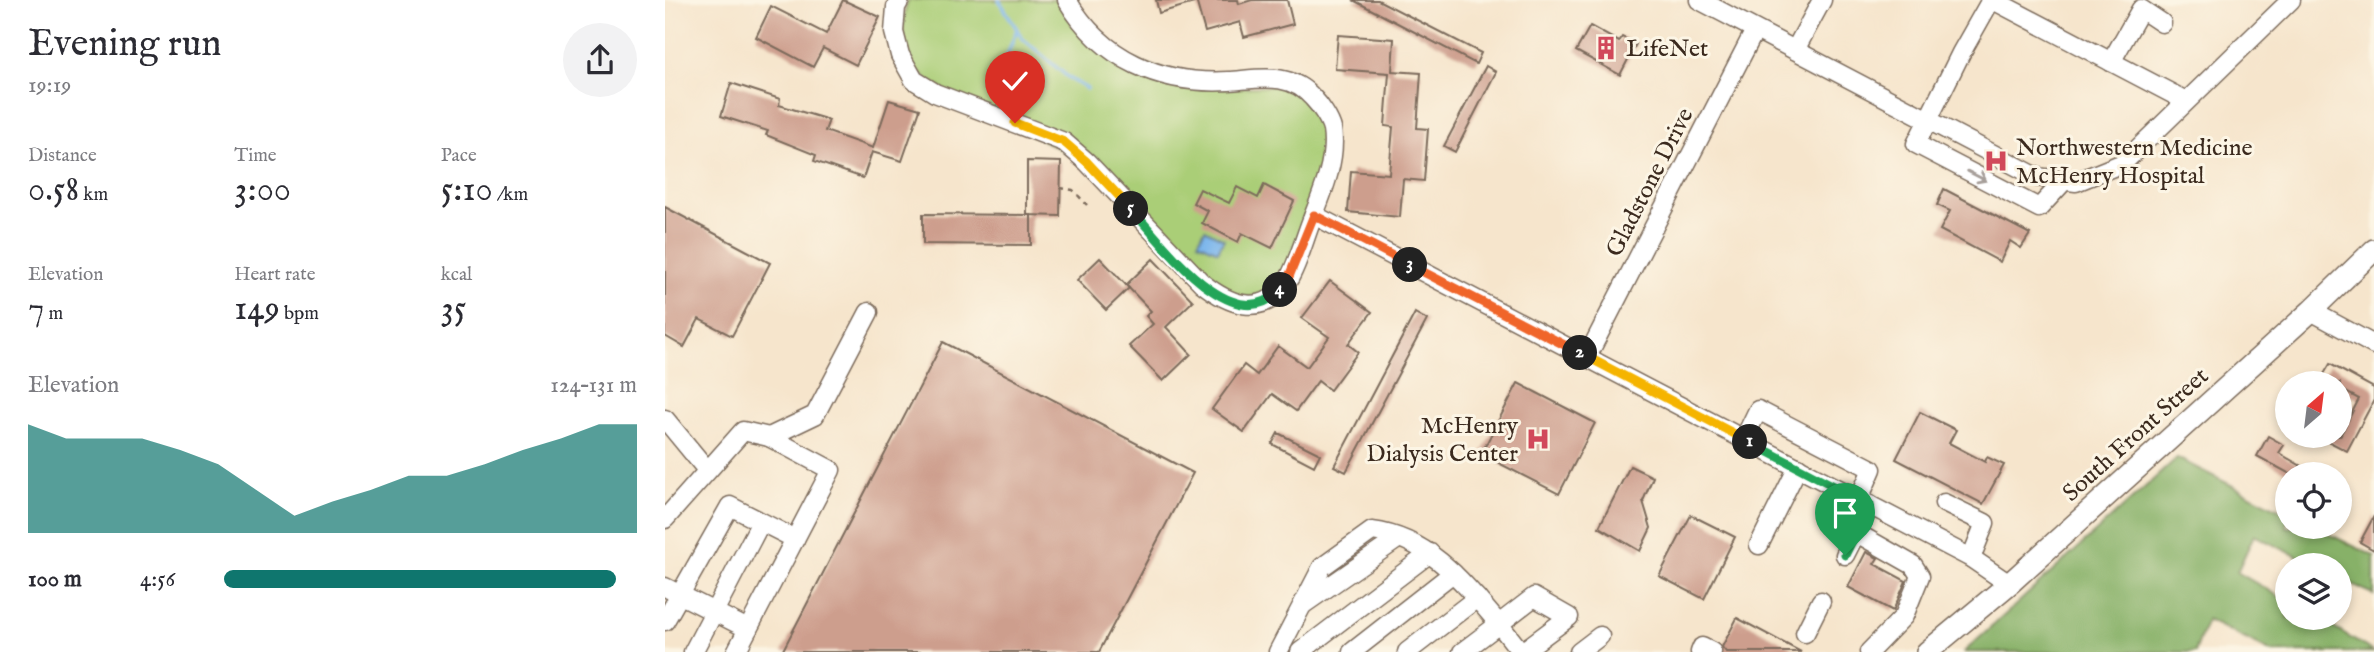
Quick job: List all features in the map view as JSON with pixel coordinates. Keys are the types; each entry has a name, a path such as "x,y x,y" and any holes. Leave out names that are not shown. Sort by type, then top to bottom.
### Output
{"main road":[{"name":"South Front Street","path":"1927,652 2008,584 2311,311 2374,250"}],"street":[{"path":"900,0 896,7 894,32 900,55 914,79 935,93 1064,142 1087,162 1202,284 1216,295 1233,303 1249,306 1276,295 1286,284 1314,215 1333,150 1332,126 1313,97 1293,82 1265,77 1215,81 1176,79 1147,71 1121,57 1090,30 1067,0"},
{"path":"1699,0 1730,7 1755,30 2037,177 2076,182 2123,163 2291,0"},
{"path":"1795,50 1822,0"},
{"path":"2064,181 2039,208 1916,144 1979,19 1992,0 2186,102"},
{"path":"2111,62 2141,9 2162,23"},
{"name":"Gladstone Drive","path":"1587,357 1755,30"},
{"path":"1314,215 1971,558 2008,584"},
{"path":"2311,311 2374,345"},
{"path":"769,437 815,415 869,312"},
{"path":"1744,439 1758,410 1872,469 1865,502 1845,555"},
{"path":"665,419 707,470"},
{"path":"665,519 743,431 769,437 831,470 736,652"},
{"path":"1759,545 1798,467"},
{"path":"1944,503 1985,523 1971,558"},
{"path":"665,621 672,591 730,506 795,539"},
{"path":"693,652 761,522"},
{"path":"1278,652 1322,567 1372,531 1399,538 1430,553 1477,598 1499,624 1521,652 1569,617 1534,597 1499,624 1462,652"},
{"path":"1855,532 1905,559 1920,576 1904,617 1869,652"},
{"path":"1300,652 1430,553"},
{"path":"1352,652 1453,573"},
{"path":"672,591 748,629"},
{"path":"1407,652 1477,598"},
{"path":"1805,633 1821,601"},
{"path":"1579,652 1600,636"},
{"path":"1700,652 1702,647 1711,652"}],"path":[{"path":"1060,188 1073,190 1087,205"}],"green space":[{"path":"908,0 1058,0 1068,16 1097,49 1224,88 1281,86 1299,95 1311,107 1320,123 1325,140 1323,167 1284,274 1269,290 1251,297 1219,289 1107,173 946,91 926,78 915,69 906,51 903,31"},
{"path":"2177,458 2275,507 2275,539 2339,539 2374,556 2374,595 2352,584 2352,553 2291,553 2254,535 2237,572 2275,594 2275,630 2337,630 2374,652 2272,652 2207,620 2195,652 1964,652"}],"water":[{"path":"1205,229 1224,239 1218,251 1198,242"}],"building":[{"path":"843,0 880,17 856,65 823,48 813,67 756,37 771,6 826,34"},
{"path":"1156,0 1194,0 1194,3 1159,13"},
{"path":"1196,0 1238,0 1239,4 1252,0 1287,0 1293,24 1244,37 1240,22 1205,32"},
{"path":"1353,0 1378,0 1481,53 1476,64"},
{"name":"LifeNet","path":"1590,26 1619,42 1622,37 1636,44 1620,75 1576,51"},
{"path":"1338,35 1394,39 1392,71 1421,73 1417,128 1428,129 1424,181 1403,179 1400,217 1348,212 1351,171 1389,174 1393,127 1385,126 1389,73 1335,69"},
{"path":"1486,66 1496,72 1455,152 1444,146"},
{"path":"731,83 780,99 779,105 829,120 825,131 873,148 889,100 920,109 902,161 872,152 863,178 814,161 816,155 766,135 768,131 721,116"},
{"path":"1027,161 1061,162 1060,216 1027,215"},
{"path":"1264,185 1294,201 1272,248 1242,233 1238,242 1202,223 1208,211 1193,203 1200,189 1229,203 1237,187 1258,198"},
{"path":"1944,189 2030,234 2021,248 2010,241 2000,262 1940,230 1950,211 1937,205"},
{"path":"665,207 770,263 732,336 699,319 684,347 665,336"},
{"path":"923,214 1031,215 1031,245 923,244"},
{"path":"1100,258 1129,288 1106,310 1077,280"},
{"path":"1153,259 1193,301 1166,327 1191,354 1163,381 1129,346 1153,324 1146,316 1151,311 1126,285"},
{"path":"1330,281 1372,312 1348,344 1358,352 1330,390 1318,381 1296,411 1272,394 1244,432 1212,409 1244,365 1257,375 1278,346 1307,367 1329,337 1302,318"},
{"path":"1415,313 1427,320 1346,472 1334,466"},
{"path":"943,342 1193,473 1099,652 782,652"},
{"path":"2330,364 2343,371 2326,371"},
{"path":"2352,376 2374,388 2374,400 2352,442 2352,413 2359,399 2352,395"},
{"name":"McHenry Dialysis Center","path":"1518,383 1595,423 1559,494 1481,454"},
{"path":"1920,412 1956,430 1949,443 1985,462 1987,457 2004,465 1983,504 1896,459"},
{"path":"1278,433 1320,454 1314,466 1272,444"},
{"path":"2268,436 2275,440 2275,448 2282,448 2279,453 2294,462 2275,462 2275,466 2257,456"},
{"path":"1630,466 1653,477 1643,501 1651,528 1640,551 1599,527"},
{"path":"1691,515 1735,537 1704,599 1659,576"},
{"path":"2374,516 2374,550 2360,542"},
{"path":"1866,552 1878,558 1874,564 1906,581 1893,611 1848,587"},
{"path":"1737,618 1801,652 1726,652 1722,647"}],"waterway":[{"path":"992,96 1017,29 999,0"},
{"path":"1017,30 1022,38 1069,78 1087,89"}],"place":[{"name":"LifeNet","path":"1606,48"},
{"name":"Northwestern Medicine McHenry Hospital","path":"1996,161"},
{"name":"McHenry Dialysis Center","path":"1538,439"}],"route":[{"path":"1015,123 1064,142 1087,162 1166,247 1216,295 1233,303 1249,306 1276,295 1286,284 1314,215 1870,505 1845,555"}]}
